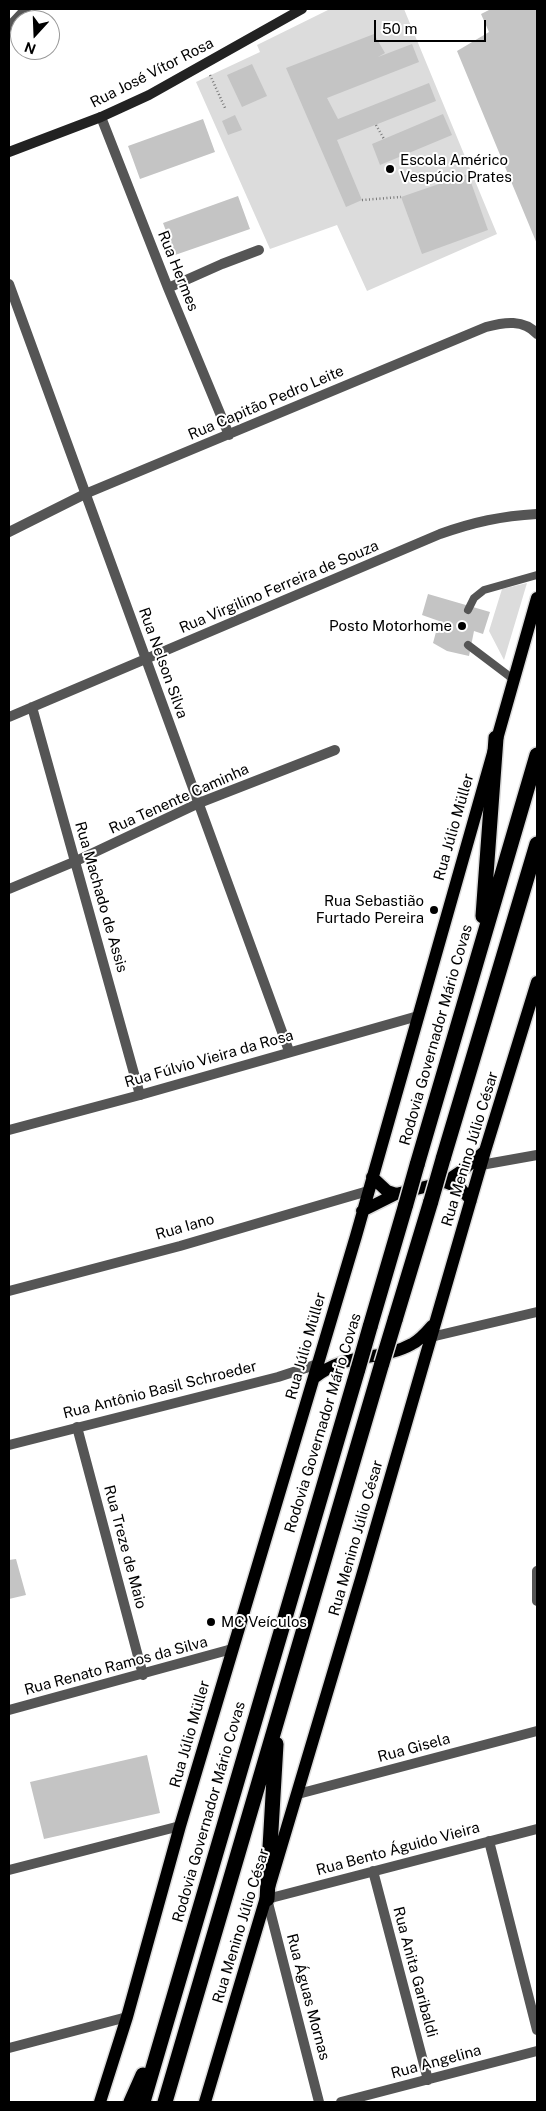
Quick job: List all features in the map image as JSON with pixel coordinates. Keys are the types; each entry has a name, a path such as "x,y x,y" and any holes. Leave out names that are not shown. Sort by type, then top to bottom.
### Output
{"highway":[{"path":"479,950 496,738"},
{"name":"Rodovia Governador Mário Covas","path":"143,2102 370,1327 401,1199 417,1165 537,755"},
{"path":"165,2102 277,1716 537,844"},
{"path":"267,1899 277,1716"},
{"path":"131,2102 168,2019"}],"main road":[{"name":"Rua José Vítor Rosa","path":"9,152 102,116 158,90 302,9"},
{"name":"Rua Júlio Müller","path":"100,2102 127,2017 232,1649 314,1378 537,598"},
{"name":"Rua Menino Júlio César","path":"206,2102 298,1794 485,1151 537,982"},
{"path":"362,1211 401,1199 445,1182 464,1170 485,1151"},
{"path":"372,1177 387,1191 401,1199"},
{"path":"445,1182 460,1188 471,1200"},
{"path":"314,1378 324,1370 342,1362 398,1350 411,1345 432,1331"},
{"path":"323,1347 328,1353 342,1362"},
{"path":"398,1350 408,1352 416,1358 422,1367"}],"street":[{"path":"9,27 26,9"},
{"name":"Rua Hermes","path":"102,116 168,288 229,435"},
{"path":"168,288 259,250"},
{"name":"Rua Nelson Silva","path":"9,284 289,1052"},
{"name":"Rua Capitão Pedro Leite","path":"9,532 86,494 486,327 503,322 518,323 532,329 537,334"},
{"name":"Rua Virgilino Ferreira de Souza","path":"9,717 460,527 500,516 537,514"},
{"name":"Rua Machado de Assis","path":"32,707 140,1095"},
{"name":"Rua Tenente Caminha","path":"9,889 76,861 199,804 335,750"},
{"name":"Rua Fúlvio Vieira da Rosa","path":"9,1130 418,1016"},
{"path":"481,1165 537,1155"},
{"name":"Rua Iano","path":"9,1291 180,1246 368,1191"},
{"path":"432,1331 537,1312"},
{"name":"Rua Antônio Basil Schroeder","path":"9,1445 278,1377 318,1364"},
{"name":"Rua Treze de Maio","path":"77,1427 143,1675"},
{"path":"537,1571 537,1601"},
{"name":"Rua Renato Ramos da Silva","path":"9,1710 143,1675 232,1649"},
{"name":"Rua Gisela","path":"298,1794 537,1731"},
{"path":"9,1870 180,1826"},
{"name":"Rua Bento Águido Vieira","path":"267,1899 537,1829"},
{"path":"489,1841 537,2030"},
{"name":"Rua Anita Garibaldi","path":"373,1871 428,2080"},
{"name":"Rua Águas Mornas","path":"267,1899 319,2102"},
{"path":"9,2048 127,2017"},
{"name":"Rua Angelina","path":"341,2102 537,2051"}],"lane":[{"path":"468,610 474,598 484,590 537,575"},
{"path":"468,645 513,679"}],"path":[{"path":"205,64 226,110"},
{"path":"376,125 384,139"},
{"path":"362,200 401,197"}],"shaded area":[{"name":"Escola Américo Vespúcio Prates","path":"330,9 404,9 497,234 367,291 337,225 270,249 196,82 260,52 257,45"},
{"path":"527,583 504,660 489,631 502,589"}],"building":[{"path":"491,9 537,9 537,244 457,51 489,32 481,14"},
{"path":"374,34 385,53 378,57 412,44 419,62 327,98 338,119 429,83 436,101 337,140 362,200 346,207 286,68"},
{"path":"252,64 267,96 242,107 227,75"},
{"path":"443,114 452,135 380,165 372,144"},
{"path":"235,115 242,130 228,135 222,121"},
{"path":"203,119 215,152 140,179 128,146"},
{"path":"468,174 488,230 422,254 401,197"},
{"path":"238,196 250,229 175,255 163,223"},
{"name":"Posto Motorhome","path":"428,594 490,612 483,634 474,631 469,656 447,651 433,643 439,621 422,615"},
{"path":"16,1559 26,1595 9,1599 9,1560"},
{"path":"147,1755 160,1813 44,1839 30,1782"}],"place":[{"name":"Escola Américo Vespúcio Prates","path":"390,169"},
{"name":"Posto Motorhome","path":"462,626"},
{"name":"Rua Sebastião Furtado Pereira","path":"434,910"},
{"name":"MC Veículos","path":"211,1622"}]}
